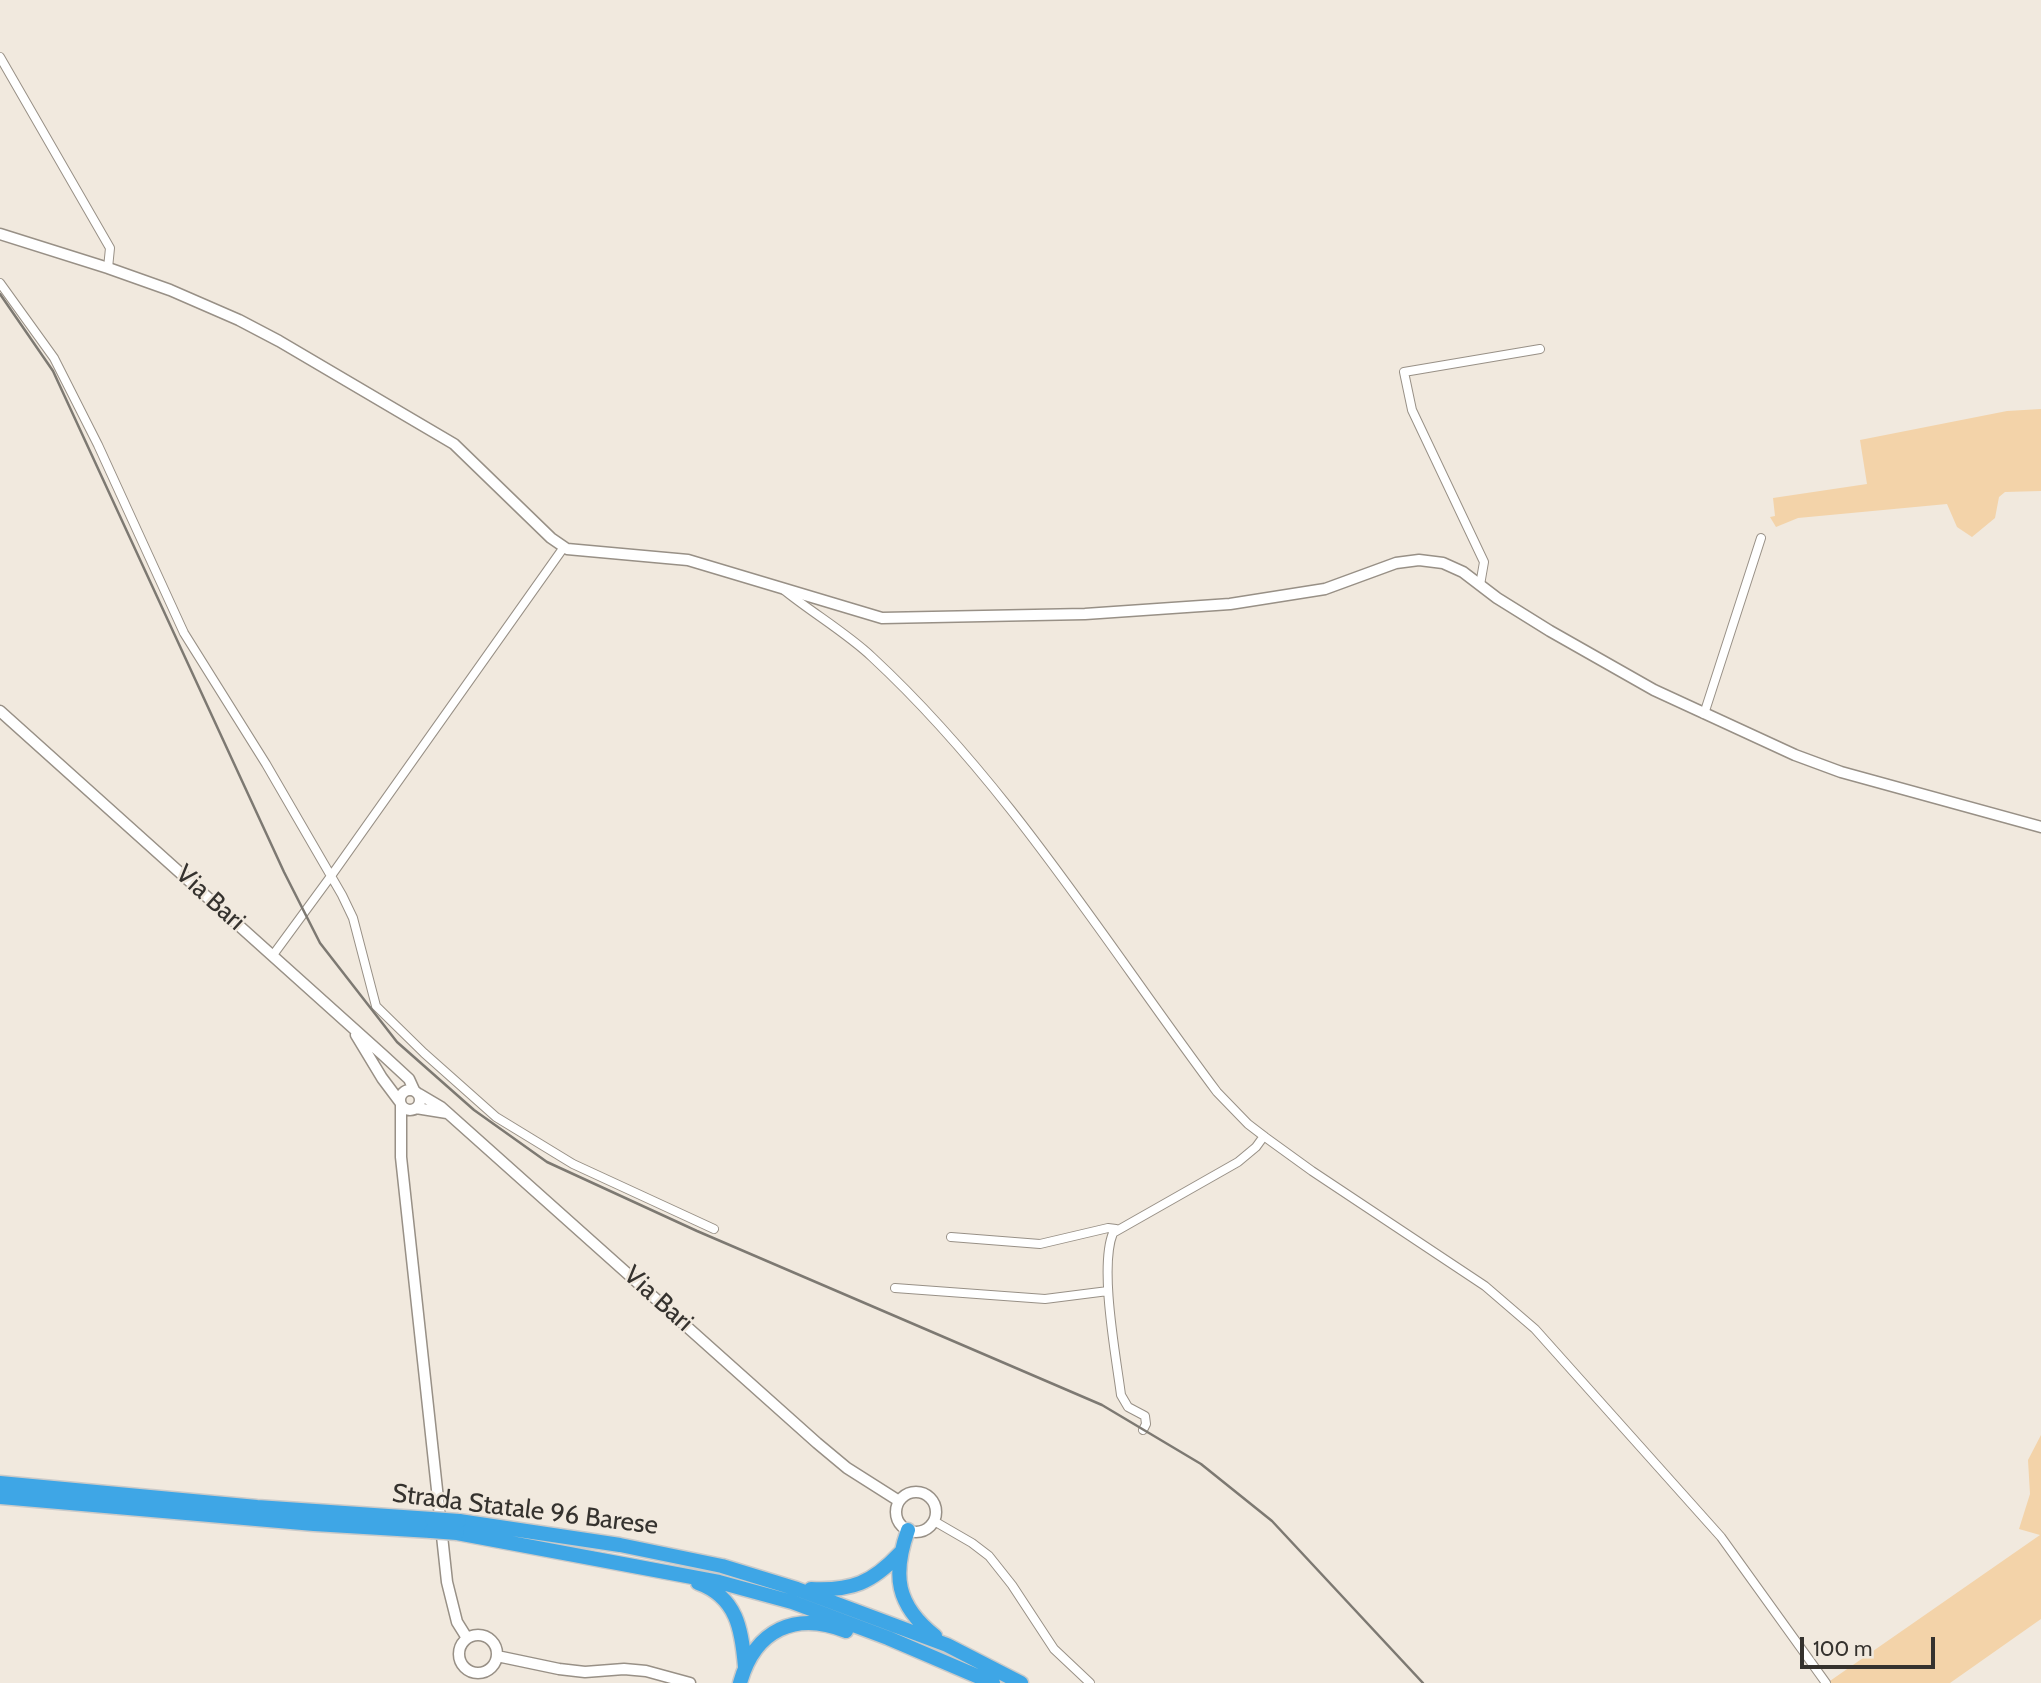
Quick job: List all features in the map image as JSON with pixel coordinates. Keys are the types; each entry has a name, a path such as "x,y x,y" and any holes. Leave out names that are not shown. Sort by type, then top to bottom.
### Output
{"highway":[{"name":"Strada Statale 96 Barese","path":"0,1483 458,1527 666,1553 722,1566 797,1589 947,1645 1021,1683"},
{"name":"Strada Statale 96 Barese","path":"0,1497 314,1524 432,1525"},
{"name":"Strada Statale 96 Barese","path":"458,1527 719,1582 792,1602 834,1616 993,1683"},
{"path":"908,1530 900,1553 900,1585 907,1608 920,1624 947,1645"},
{"path":"797,1589 831,1590 858,1584 878,1575 900,1553"},
{"path":"663,1571 703,1585 726,1602 740,1627 745,1667"},
{"path":"740,1683 745,1667 756,1648 775,1631 788,1625 816,1622 832,1625 885,1646 937,1658"}],"main road":[{"path":"0,234 170,290 279,341 454,444 551,538 564,547 688,560 882,618 1085,614 1230,604 1325,589 1396,563 1419,560 1443,563 1463,572 1550,631 1654,690 1795,755 1841,772 2041,827"},
{"name":"Via Bari","path":"0,711 409,1079 417,1092 447,1113 817,1443 847,1468 899,1501"},
{"path":"351,1027 382,1078 406,1109 447,1113"},
{"path":"400,1139 421,1100 417,1092 405,1091 401,1096 400,1139 447,1582 457,1622 467,1638"},
{"path":"914,1492 926,1494 936,1509 934,1521 926,1530 908,1530 897,1518 899,1501 903,1496 914,1492"},
{"path":"473,1635 485,1636 495,1644 497,1656 491,1668 471,1678 460,1660 460,1647 473,1635"},
{"path":"497,1656 559,1670 646,1671 690,1683"}],"street":[{"path":"0,57 110,248 108,268"},
{"path":"0,283 54,358 98,445 184,633 266,764 353,918 376,1006 424,1054 496,1117 573,1164 714,1229"},
{"path":"1480,585 1484,562 1412,410 1404,372 1540,349"},
{"path":"1704,714 1762,538"},
{"path":"273,955 564,547"},
{"path":"783,590 871,655 980,774 1028,833 1217,1092 1248,1124 1312,1171 1485,1286 1535,1329 1721,1536 1826,1683"},
{"path":"1143,1430 1147,1420 1145,1416 1128,1407 1121,1395 1108,1291 1110,1239 1116,1229 1238,1162 1256,1147 1264,1136"},
{"path":"951,1237 1040,1244 1108,1228 1116,1229"},
{"path":"895,1288 1045,1299 1108,1291"},
{"path":"934,1521 989,1556 1054,1648 1090,1683"}],"shaded area":[{"path":"2041,409 2041,491 2005,492 1999,497 1995,518 1972,537 1957,527 1947,504 1798,518 1776,527 1770,517 1775,516 1773,498 1867,484 1860,440 2007,411"},
{"path":"2041,1435 2041,1619 1950,1683 1827,1683 2040,1535 2019,1529 2030,1494 2028,1460"}],"railway":[{"path":"0,294 53,371 284,872 320,943 397,1042 474,1110 547,1162 697,1231 1102,1405 1201,1464 1272,1521 1423,1683"}]}
